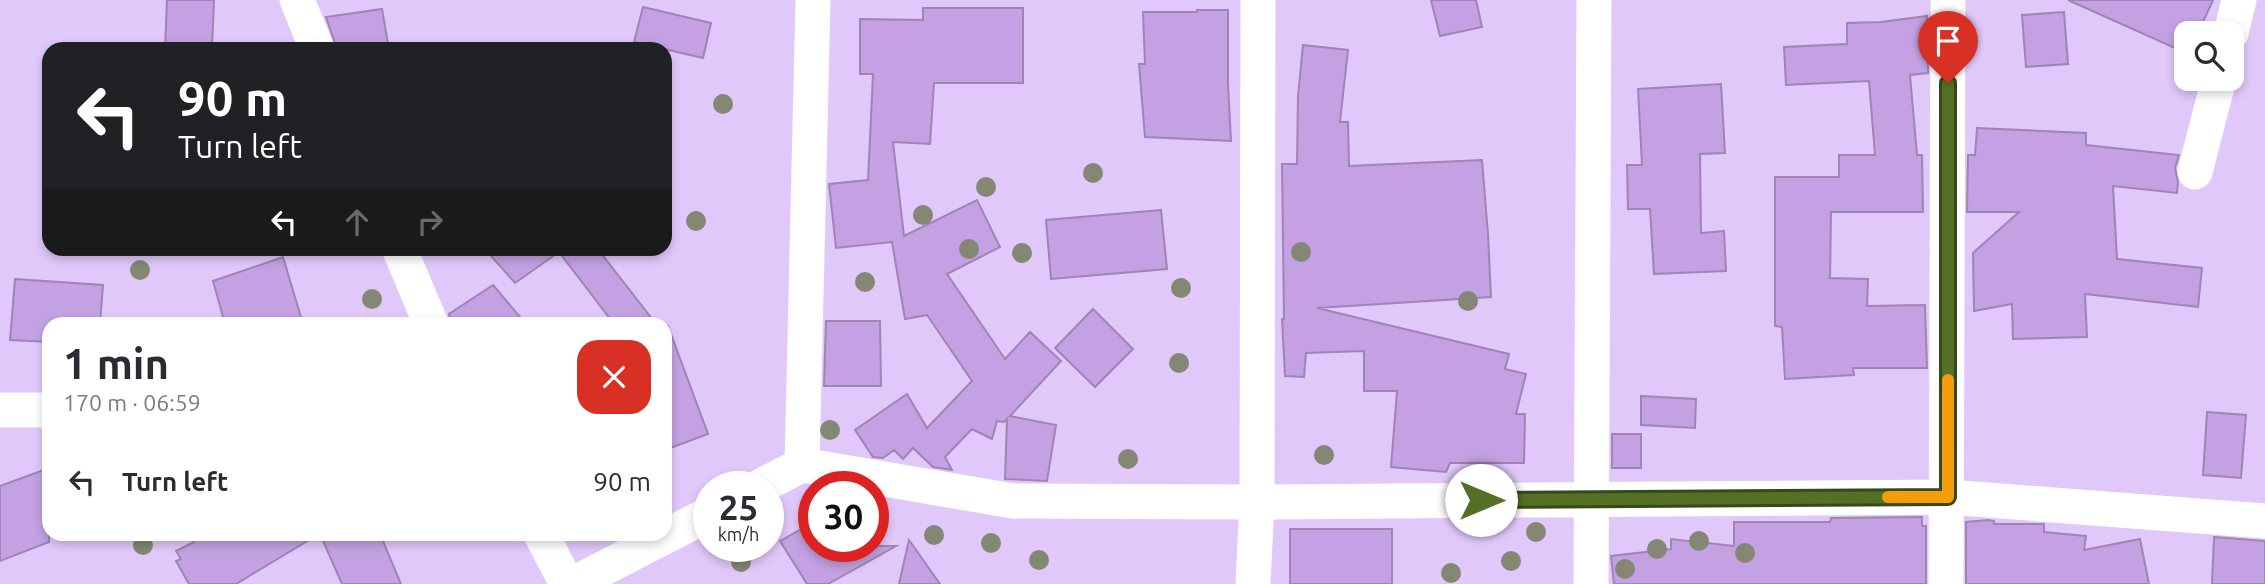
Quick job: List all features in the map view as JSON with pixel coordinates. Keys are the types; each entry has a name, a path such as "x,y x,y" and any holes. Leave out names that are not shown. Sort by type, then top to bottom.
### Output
{"street":[{"path":"297,0 314,42"},
{"path":"803,465 813,0"},
{"path":"1253,584 1257,502 1258,0"},
{"path":"1591,584 1594,0"},
{"path":"1946,584 1948,0"},
{"path":"2234,21 2239,0"},
{"path":"2195,172 2216,91"},
{"path":"403,256 423,317"},
{"path":"0,410 42,410"},
{"path":"784,474 803,465 1013,501 1948,497 2265,521"},
{"path":"672,533 693,522"},
{"path":"545,541 567,584"},
{"path":"573,584 657,541"}],"building":[{"path":"167,0 214,0 212,42 165,42"},
{"path":"1431,0 1476,0 1482,27 1440,36"},
{"path":"2068,0 2213,0 2203,21 2174,21 2174,48"},
{"path":"643,7 711,23 703,58 672,51 672,42 634,42"},
{"path":"923,8 1023,8 1023,83 934,83 930,144 893,142 904,236 977,200 1000,247 947,274 1005,359 1030,332 1061,361 1010,416 1056,425 1047,481 1005,479 1007,419 1004,422 997,421 992,439 972,429 945,457 952,470 933,467 913,448 903,459 894,450 883,458 873,457 855,430 907,394 927,428 972,381 927,315 905,319 892,242 836,248 829,184 868,180 873,74 860,74 860,19 923,20"},
{"path":"382,9 388,42 335,42 326,17"},
{"path":"1228,10 1231,141 1145,137 1139,64 1145,64 1143,12"},
{"path":"2064,12 2068,64 2026,67 2022,15"},
{"path":"1927,16 1928,73 1910,75 1917,155 1922,155 1923,212 1831,212 1830,278 1868,279 1867,306 1925,305 1927,368 1853,368 1854,375 1785,379 1782,327 1775,326 1775,177 1839,177 1839,155 1875,155 1869,81 1786,85 1784,47 1847,44 1847,23"},
{"path":"1303,45 1348,50 1340,122 1348,122 1349,166 1482,160 1488,234 1491,297 1317,308 1509,354 1505,369 1526,374 1516,414 1525,414 1524,463 1450,463 1446,472 1391,467 1397,391 1364,391 1364,351 1306,353 1304,377 1285,376 1282,319 1282,164 1297,164 1298,96"},
{"path":"1721,84 1725,153 1700,154 1701,233 1724,231 1726,271 1654,274 1650,209 1628,209 1627,165 1642,165 1638,89"},
{"path":"1977,128 2086,133 2086,145 2179,155 2175,168 2177,193 2113,186 2117,259 2202,268 2198,307 2085,294 2087,337 2013,339 2012,304 1974,311 1973,253 2019,212 1967,212 1968,155 1975,155"},
{"path":"1161,210 1167,269 1051,279 1046,220"},
{"path":"491,256 553,256 515,283"},
{"path":"562,256 603,256 651,317 609,317"},
{"path":"283,257 301,317 223,317 213,281"},
{"path":"15,279 103,285 101,317 42,317 42,342 10,340"},
{"path":"493,285 520,317 450,317 449,314"},
{"path":"1093,309 1133,349 1095,387 1055,348"},
{"path":"826,321 880,321 881,386 824,386"},
{"path":"672,337 708,434 672,447"},
{"path":"1641,396 1696,399 1695,428 1641,425"},
{"path":"2207,412 2246,415 2241,478 2203,475"},
{"path":"1612,434 1641,434 1641,468 1612,468"},
{"path":"42,471 42,541 49,542 0,561 0,486"},
{"path":"1922,517 1922,526 1926,526 1926,584 1614,584 1611,556 1671,549 1671,539 1734,546 1734,522 1830,522 1831,518"},
{"path":"1994,521 1994,524 2044,524 2044,532 2086,536 2084,550 2140,539 2149,584 1966,584 1966,522"},
{"path":"1290,529 1392,529 1392,584 1290,584"},
{"path":"798,531 798,562 867,562 828,584 807,584 784,547 784,539"},
{"path":"2214,537 2265,541 2265,584 2212,584"},
{"path":"909,540 940,584 899,584"},
{"path":"307,541 236,584 189,584 176,561 181,559 176,551 194,542"},
{"path":"323,541 383,541 401,584 342,584"}],"slow traffic":[{"path":"1888,497 1948,497 1948,380"}],"route":[{"path":"1481,500 1948,497 1948,83"}]}
